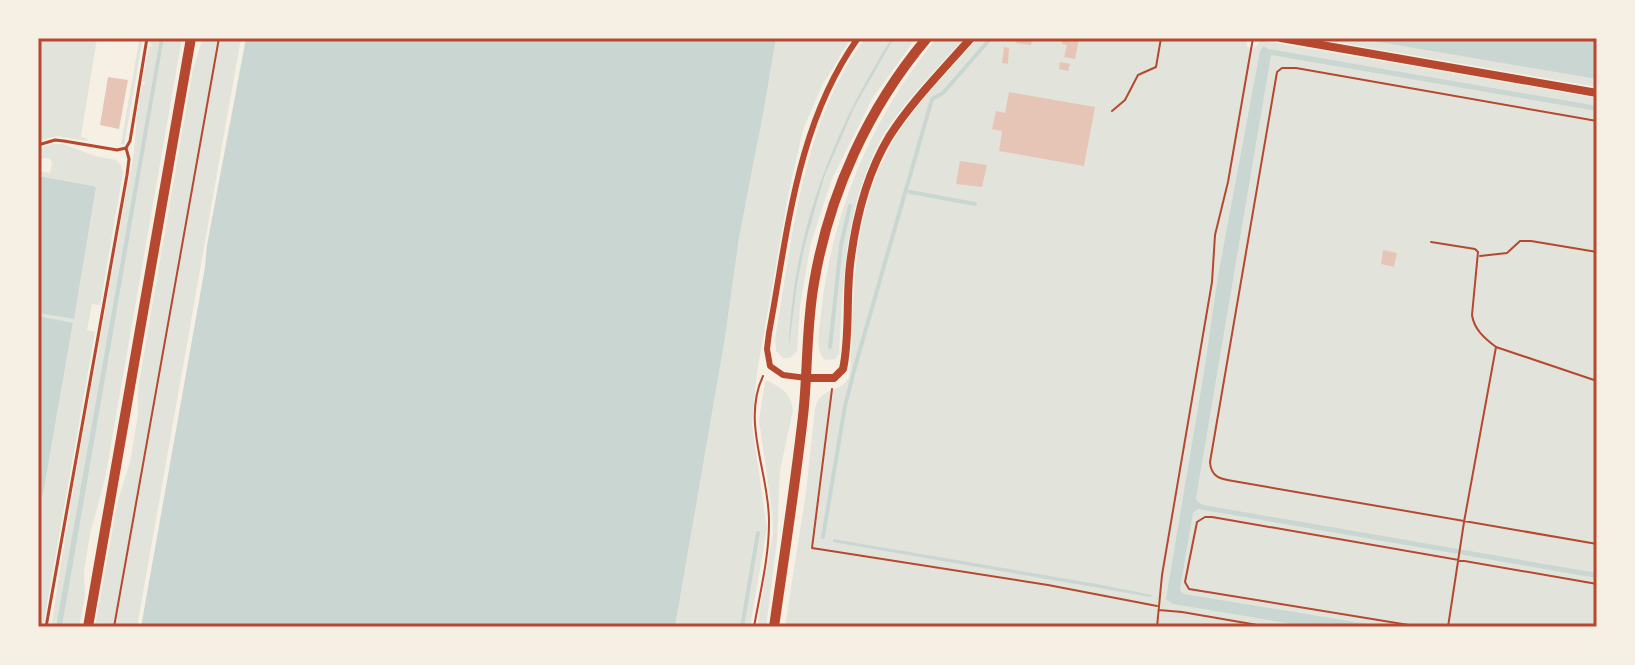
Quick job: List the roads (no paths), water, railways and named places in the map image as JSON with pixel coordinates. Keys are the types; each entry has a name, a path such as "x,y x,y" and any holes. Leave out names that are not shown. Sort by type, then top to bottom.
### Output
{"main road":[{"path":"88,627 191,38"},
{"path":"774,627 791,515 814,285 825,232 847,168 867,127 894,82 927,38"}],"street":[{"path":"858,38 832,78 802,156 767,349 770,366 783,375 834,378 841,373 852,251 863,199 876,164 890,136 971,38"},
{"path":"1281,38 1597,93"}],"lane":[{"path":"46,627 127,175 129,159 126,148 130,141 147,38"},
{"path":"38,145 55,140 117,150 126,148"}],"waterway":[{"path":"823,537 845,406 932,99 943,93 991,38"},
{"path":"910,192 975,204"},
{"path":"830,347 841,245 850,206"},
{"path":"742,627 758,533"}]}
